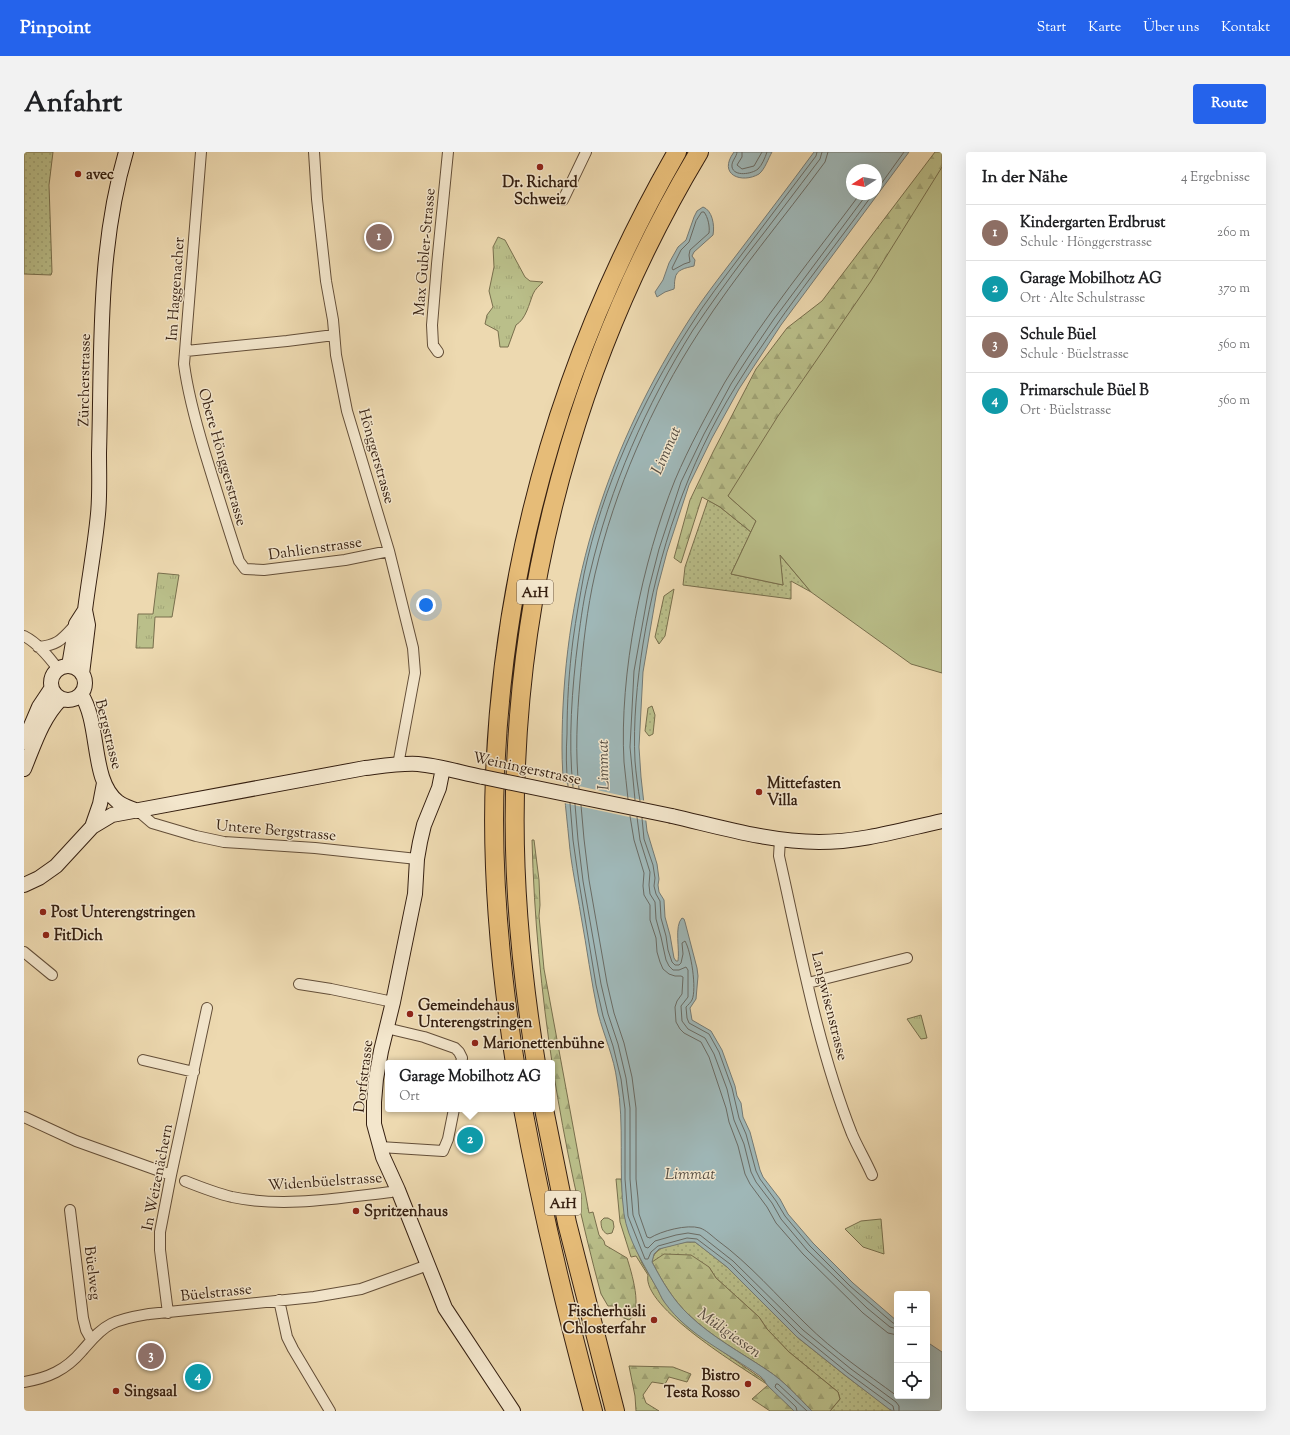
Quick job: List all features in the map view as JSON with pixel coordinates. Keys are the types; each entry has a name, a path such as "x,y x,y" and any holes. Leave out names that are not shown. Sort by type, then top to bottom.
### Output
{"highway":[{"name":"A1H","path":"516,1060 499,929 494,805 500,694 513,604 523,548 538,484 574,368 608,285 651,196 677,152"},
{"name":"A1H","path":"536,1060 527,999 519,920 515,807 518,723 526,645 533,602 558,486 581,408 602,348 660,222 699,152"},
{"name":"A1H","path":"524,1112 562,1290 594,1411"},
{"name":"A1H","path":"545,1112 567,1223 615,1411"}],"main road":[{"name":"Zürcherstrasse","path":"81,694 85,684 82,674 88,625 85,610 98,513 100,362 104,274 118,178 126,152"},
{"name":"Zürcherstrasse","path":"24,769 45,720 51,711 56,694 51,678 63,668 76,624 85,610"},
{"path":"63,668 74,667 82,674"},
{"name":"Zürcherstrasse","path":"24,742 39,707 56,694"},
{"path":"56,694 70,700 81,694"},
{"name":"Bergstrasse","path":"81,694 85,700 91,719 100,771 104,783 109,793 118,802 138,811"},
{"name":"Weiningerstrasse","path":"24,885 40,878 56,866 92,827 112,815 365,768 398,765 417,764 443,768 755,835 780,839 818,842 872,838 942,821"},
{"name":"Dorfstrasse","path":"443,768 439,788 424,825 417,859 415,894 376,1080 374,1124 383,1157 398,1190 445,1308 512,1411"},
{"name":"Bergstrasse","path":"100,804 104,783"},
{"name":"Weiningerstrasse","path":"92,827 100,804"}],"street":[{"name":"Im Haggenacher","path":"201,152 186,350 287,341 334,335"},
{"name":"Hönggerstrasse","path":"314,152 318,207 336,355 347,410 389,551 413,648 415,673 411,703 400,748 398,765"},
{"name":"Max Gubler-Strasse","path":"438,352 433,345 432,325 436,264 448,152"},
{"path":"563,200 586,152"},
{"name":"Obere Hönggerstrasse","path":"186,350 184,364 192,410 239,561 245,569"},
{"name":"Dahlienstrasse","path":"245,569 264,570 345,560 389,551"},
{"path":"38,647 57,643 76,624"},
{"path":"24,636 31,640 63,668"},
{"name":"Untere Bergstrasse","path":"138,811 152,823 196,836 224,842 315,848 417,859"},
{"name":"Langwisenstrasse","path":"780,839 779,856 822,1042 836,1090 853,1135 872,1175"},
{"path":"24,952 52,975"},
{"path":"808,983 907,958"},
{"path":"299,984 393,1002"},
{"name":"In Weizenächern","path":"168,1313 160,1250 160,1232 207,1008"},
{"path":"386,1028 424,1037 455,1048 460,1052 462,1060"},
{"path":"143,1060 194,1072"},
{"path":"380,1147 442,1151 448,1139 453,1112"},
{"path":"24,1117 76,1141 171,1175"},
{"name":"Widenbüelstrasse","path":"185,1181 212,1192 232,1197 270,1201 343,1198 398,1190"},
{"name":"Büelweg","path":"70,1210 83,1318 86,1330 91,1339"},
{"name":"Büelstrasse","path":"24,1382 47,1377 61,1370 77,1356 91,1339 110,1324 122,1319 150,1314 314,1297 361,1289 428,1265"},
{"path":"279,1300 287,1337 330,1411"}],"green space":[{"path":"24,152 53,152 49,185 51,275 24,274"},
{"path":"935,152 942,152 942,192 728,496 756,521 751,532 720,507 702,497 681,563 674,558 690,500 756,369 787,328 822,301"},
{"path":"942,167 942,673 911,664 811,592 780,555 783,585 731,574 756,521 728,496 778,416 871,281"},
{"path":"498,237 505,240 525,277 530,281 543,282 534,292 525,315 516,325 508,347 500,347 498,331 485,324 487,315 493,307 489,291 494,267 493,247"},
{"path":"708,500 720,507 751,532 731,574 783,585 779,554 811,592 791,581 791,599 683,585 685,567"},
{"path":"158,573 179,575 172,617 155,617 153,648 136,648 138,614 153,614"},
{"path":"674,589 665,636 659,644 655,637 664,596"},
{"path":"652,706 655,715 653,734 649,736 645,731 648,708"},
{"path":"532,840 534,840 539,880 539,916 544,969 589,1213 593,1212 599,1235 604,1241 605,1245 627,1258 636,1300 636,1308 629,1320 619,1316 617,1306 608,1306 601,1294 574,1182 555,1080 555,1060 552,1060 545,1012 534,897"},
{"path":"921,1015 927,1038 921,1039 907,1019"},
{"path":"616,1179 621,1179 625,1217 628,1229 642,1263 663,1300 678,1318 689,1328 762,1379 768,1385 696,1336 660,1303 650,1288 648,1275 636,1256 631,1257 620,1222"},
{"path":"604,1218 608,1218 613,1221 614,1227 612,1233 607,1234 603,1230 601,1221"},
{"path":"881,1219 884,1254 863,1247 845,1229 861,1221"},
{"path":"687,1242 695,1242 727,1267 797,1337 893,1411 830,1411 840,1399 838,1392 789,1352 767,1329 759,1317 716,1278 709,1267 652,1262 656,1252 660,1249"},
{"path":"664,1254 691,1255 709,1267 716,1278 759,1317 767,1329 789,1352 838,1392 840,1399 830,1411 812,1411 791,1389 773,1374 717,1337 689,1315 668,1290 652,1262"},
{"path":"629,1366 673,1367 691,1374 687,1382 669,1377 665,1384 652,1382 643,1395 646,1403 659,1411 636,1411 635,1396"},
{"path":"768,1385 794,1411 770,1411 752,1399"}],"water":[{"path":"734,152 772,152 765,167 759,174 746,178 739,177 730,172 728,167 729,160"},
{"name":"Limmat","path":"814,152 909,152 882,188 882,164 846,164 846,200 873,200 781,325 739,389 712,438 689,485 667,552 657,590 643,672 639,747 647,831 657,864 659,892 664,900 665,917 674,958 678,961 678,927 682,918 685,922 698,976 696,999 690,1008 692,1020 711,1031 722,1050 737,1096 741,1103 743,1117 750,1132 763,1177 780,1199 788,1214 813,1243 853,1283 894,1318 894,1399 930,1399 930,1344 942,1352 942,1411 893,1411 889,1409 797,1337 727,1267 695,1242 687,1242 659,1249 654,1254 652,1262 668,1290 683,1309 698,1323 717,1337 773,1374 791,1389 812,1411 794,1411 765,1383 760,1376 697,1335 675,1315 664,1301 636,1251 626,1224 622,1197 621,1114 617,1081 614,1063 598,1013 570,849 563,783 562,748 564,691 570,636 579,582 593,529 610,477 631,427 656,377 684,328 710,290"},
{"path":"703,207 709,211 711,215 714,227 713,235 694,252 692,256 695,260 694,266 688,267 677,273 674,289 657,297 655,292 663,280 669,263 678,247 686,240 697,211"}],"pier":[{"path":"561,782 646,801 648,821 564,803"}],"place":[{"name":"Dr. Richard Schweiz","path":"540,167"},
{"name":"avec","path":"78,174"},
{"name":"Kindergarten Erdbrust","path":"379,237"},
{"name":"Mittefasten Villa","path":"759,792"},
{"name":"Post Unterengstringen","path":"43,912"},
{"name":"FitDich","path":"46,935"},
{"name":"Gemeindehaus Unterengstringen","path":"410,1014"},
{"name":"Marionettenbühne","path":"475,1043"},
{"name":"Garage Mobilhotz AG","path":"470,1140"},
{"name":"Spritzenhaus","path":"356,1211"},
{"name":"Fischerhüsli Chlosterfahr","path":"654,1320"},
{"name":"Schule Büel","path":"151,1356"},
{"name":"Primarschule Büel B","path":"198,1377"},
{"name":"Bistro Testa Rosso","path":"748,1384"},
{"name":"Singsaal","path":"116,1391"}],"water label":[{"name":"Müligiessen","path":"730,1332"}]}
